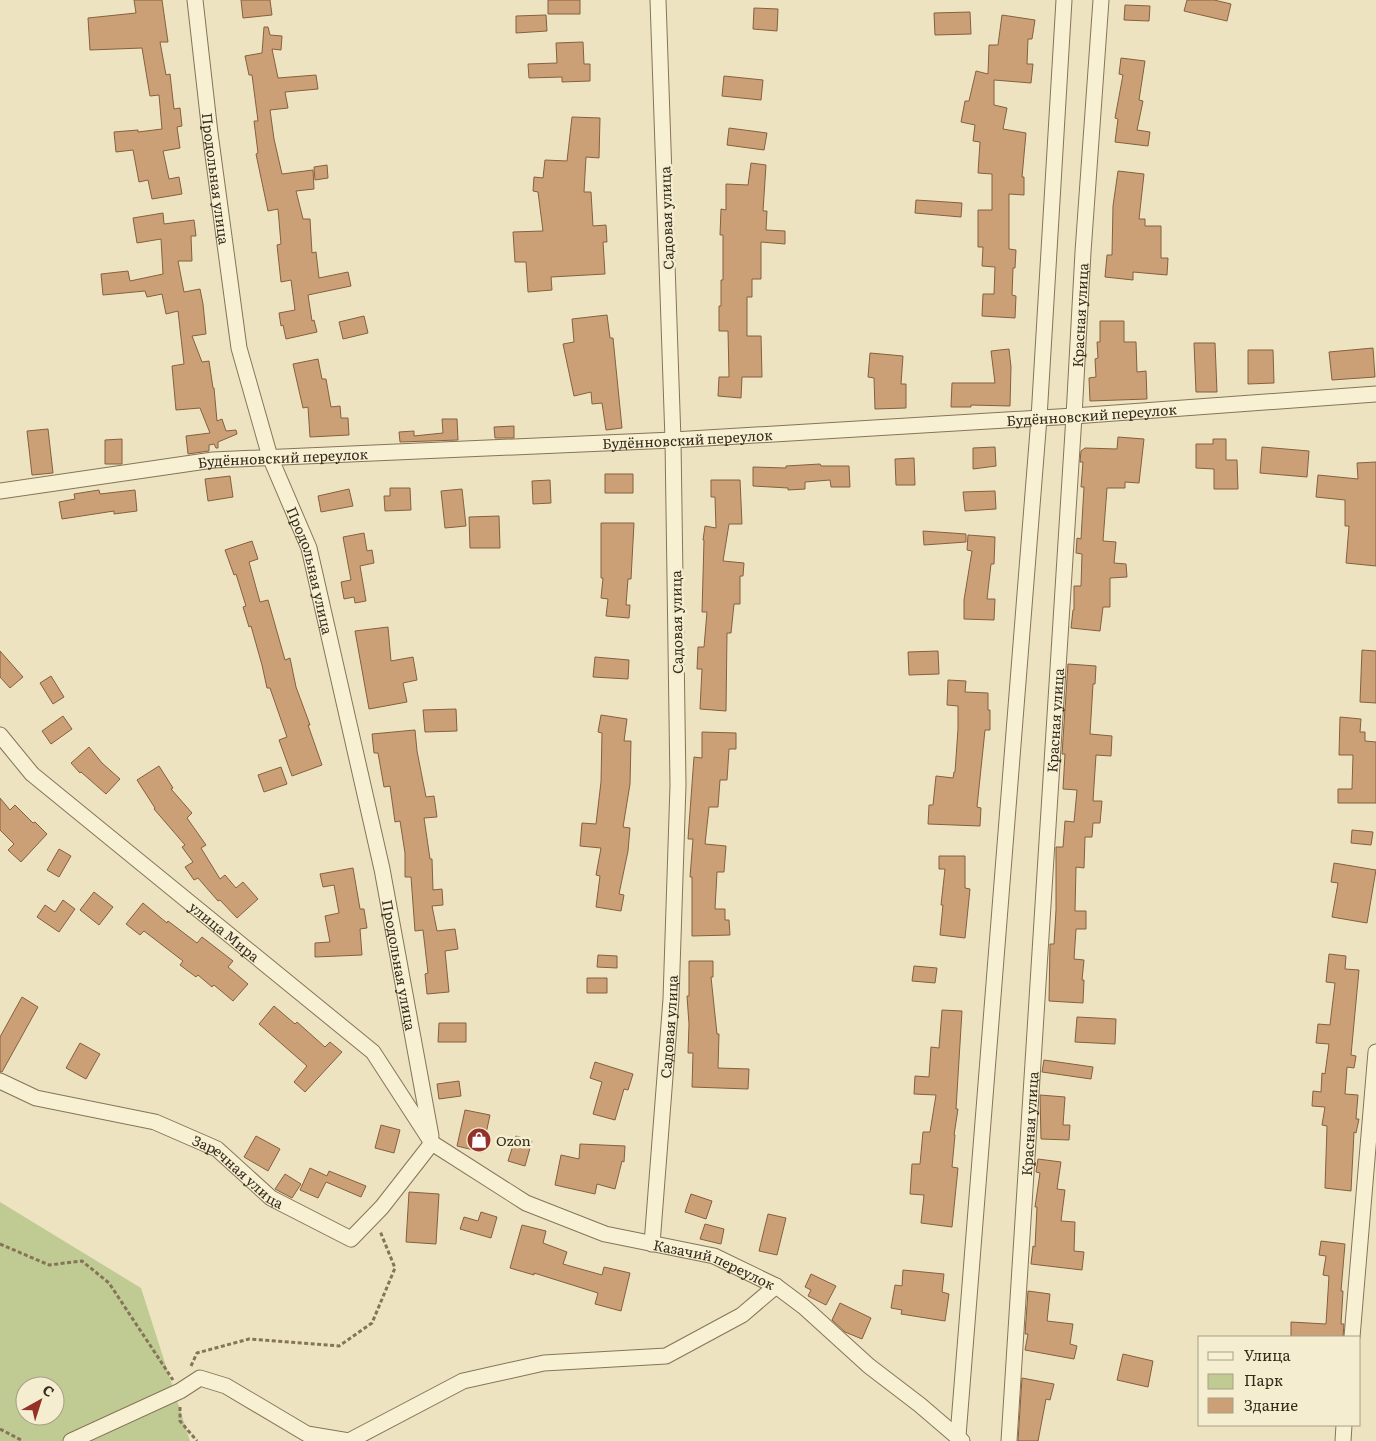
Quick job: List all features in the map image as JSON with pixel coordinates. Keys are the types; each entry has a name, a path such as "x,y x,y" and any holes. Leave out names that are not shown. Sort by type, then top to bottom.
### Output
{"street":[{"name":"Продольная улица","path":"195,0 210,133 239,348 270,457 309,548 382,869 432,1143"},
{"name":"Садовая улица","path":"652,1244 671,999 677,805 673,440 658,0"},
{"path":"960,1439 1039,418 1064,0"},
{"name":"Красная улица","path":"1009,1441 1083,252 1101,0"},
{"name":"Будённовский переулок","path":"0,492 213,460 673,440 1074,416 1376,394"},
{"name":"улица Мира","path":"0,735 32,774 373,1052 432,1143"},
{"path":"1352,1336 1376,1052"},
{"name":"Заречная улица","path":"0,1081 36,1098 156,1122 217,1149 271,1198 351,1239 382,1207 432,1143"},
{"name":"Казачий переулок","path":"432,1143 526,1203 605,1234 714,1256 776,1286 804,1307 869,1366 960,1439"},
{"path":"71,1441 180,1391 200,1378 226,1386 306,1434 349,1441 463,1381 544,1363 666,1356 742,1315 776,1286"},
{"path":"1343,1441 1344,1426"}],"path":[{"path":"190,1368 197,1353 248,1339 339,1346 372,1323 395,1268 376,1221 382,1207"},
{"path":"0,1244 49,1265 82,1261 109,1283 180,1391 180,1422 197,1441"},
{"path":"0,1429 23,1441"}],"green space":[{"path":"0,1202 141,1288 190,1441 0,1441"}],"building":[{"path":"134,0 162,0 168,42 160,42 166,75 170,74 174,109 180,108 182,126 177,127 180,148 163,151 169,179 179,177 182,194 152,199 148,180 139,182 133,150 116,152 114,132 162,129 159,95 150,96 142,48 90,50 88,18 136,13"},
{"path":"241,0 270,0 272,15 243,18"},
{"path":"548,0 580,0 580,14 548,14"},
{"path":"1187,0 1214,0 1231,4 1227,21 1184,11"},
{"path":"1125,5 1150,6 1149,21 1124,20"},
{"path":"754,8 778,9 777,31 753,29"},
{"path":"970,12 971,34 935,35 934,13"},
{"path":"546,15 547,31 516,33 516,16"},
{"path":"1002,15 1035,20 1032,39 1028,39 1027,64 1033,64 1031,83 994,80 994,105 1007,108 1003,129 1026,133 1022,177 1024,177 1024,195 1009,194 1009,249 1016,250 1012,295 1016,296 1015,318 982,316 983,294 994,294 995,267 982,266 983,247 978,247 978,210 992,210 992,174 978,173 980,142 973,141 975,125 961,122 965,101 969,101 976,71 988,74 989,45 998,45"},
{"path":"264,27 268,27 270,35 282,36 281,50 272,49 278,78 316,75 318,89 285,92 288,108 270,110 274,139 282,174 313,170 314,189 296,191 303,219 310,219 312,253 316,252 319,278 348,272 351,286 308,295 312,321 314,320 317,332 286,339 279,313 295,310 291,280 281,282 277,245 281,244 278,209 268,211 256,154 258,153 254,121 258,121 252,75 249,75 245,56 262,53"},
{"path":"583,42 584,64 590,64 590,81 562,82 562,77 529,78 528,64 557,63 556,43"},
{"path":"1121,58 1145,61 1139,100 1143,101 1137,130 1150,132 1148,146 1115,142 1118,119 1115,118 1123,75 1119,74"},
{"path":"724,76 763,80 761,100 722,96"},
{"path":"572,117 600,118 599,158 586,157 584,192 591,192 593,226 606,225 607,242 603,242 605,274 551,277 552,290 528,292 526,262 515,262 513,232 543,231 538,192 533,191 534,177 543,178 545,160 567,161"},
{"path":"729,128 767,133 764,150 727,145"},
{"path":"751,163 766,165 763,211 767,211 766,230 785,231 785,244 761,242 761,279 752,279 752,297 747,297 747,336 761,336 762,377 742,377 741,398 718,396 719,377 729,377 728,331 719,331 721,280 723,280 723,235 720,235 721,209 726,210 726,184 748,185"},
{"path":"327,165 328,178 315,180 314,167"},
{"path":"1118,171 1144,174 1139,219 1145,219 1145,226 1161,226 1161,258 1168,258 1167,275 1133,272 1133,280 1105,277 1107,255 1112,255 1113,206"},
{"path":"916,200 962,203 961,217 915,213"},
{"path":"163,213 164,224 194,220 196,236 191,236 192,261 178,261 184,292 200,289 203,304 206,334 192,336 202,362 209,361 217,421 222,419 226,431 236,430 237,434 218,442 218,448 214,444 209,445 209,451 188,454 186,436 210,433 200,408 176,410 172,366 184,364 178,311 166,314 162,294 147,297 145,291 103,295 101,274 128,271 130,281 163,274 161,239 137,243 133,218"},
{"path":"607,315 610,338 613,338 622,428 606,430 602,403 592,404 591,392 574,396 563,344 574,342 572,319"},
{"path":"364,316 368,333 343,339 339,322"},
{"path":"1100,321 1124,321 1124,342 1136,342 1137,372 1146,371 1147,399 1090,401 1089,378 1096,377 1095,359 1098,358 1097,342 1100,342"},
{"path":"1194,343 1215,343 1217,392 1196,392"},
{"path":"1373,348 1375,377 1332,380 1329,352"},
{"path":"1009,349 1011,367 1010,406 971,405 971,407 951,407 952,383 995,383 991,351"},
{"path":"1248,350 1273,350 1274,383 1248,384"},
{"path":"870,353 903,356 901,384 906,384 906,408 875,409 874,378 868,377"},
{"path":"318,359 322,379 326,379 331,407 340,406 341,418 348,418 349,435 310,437 308,407 303,408 293,364"},
{"path":"442,419 457,419 458,440 400,442 399,432 414,431 414,436 443,433"},
{"path":"514,426 514,438 495,438 494,427"},
{"path":"48,429 53,473 32,475 27,431"},
{"path":"1118,437 1144,439 1139,483 1125,482 1125,488 1107,488 1103,541 1116,542 1114,563 1126,564 1127,577 1110,578 1110,607 1103,607 1100,631 1071,628 1074,610 1074,586 1081,586 1082,554 1076,553 1077,538 1081,539 1084,487 1081,487 1083,462 1080,462 1081,451 1085,448 1117,449"},
{"path":"122,439 122,464 105,464 105,440"},
{"path":"1213,439 1226,439 1226,460 1237,460 1238,489 1214,489 1214,469 1196,468 1196,444 1213,444"},
{"path":"995,447 996,466 973,469 973,448"},
{"path":"1262,447 1309,451 1307,477 1260,473"},
{"path":"914,458 915,485 896,485 895,459"},
{"path":"1376,462 1376,566 1346,563 1349,526 1345,526 1345,500 1316,497 1318,475 1358,479 1357,463"},
{"path":"820,464 821,466 849,466 850,487 831,487 830,480 805,482 805,489 788,490 788,488 753,486 753,467 786,468 786,466"},
{"path":"605,474 633,474 633,493 605,493"},
{"path":"230,476 233,497 208,501 205,479"},
{"path":"550,480 551,503 533,504 532,481"},
{"path":"711,480 740,480 742,524 729,524 723,561 744,563 743,576 740,576 740,604 734,604 731,633 727,633 726,711 700,709 702,669 697,669 698,647 704,647 707,612 702,612 703,540 705,526 716,528 715,497 711,497"},
{"path":"390,488 410,488 411,510 385,511 384,496 390,496"},
{"path":"349,489 353,506 321,512 318,496"},
{"path":"462,489 466,526 445,528 441,491"},
{"path":"99,490 100,494 135,490 137,511 114,514 114,511 62,519 59,502 75,499 74,494"},
{"path":"995,491 996,509 965,511 963,492"},
{"path":"499,516 500,548 470,548 469,517"},
{"path":"601,523 634,523 631,579 628,579 626,605 630,605 629,618 606,616 608,599 601,598 603,578 601,578"},
{"path":"923,531 966,534 966,542 924,545"},
{"path":"364,533 367,551 372,550 374,563 360,566 366,601 355,603 354,597 344,599 341,582 351,580 343,537"},
{"path":"968,535 995,537 994,564 991,564 987,599 995,599 994,620 964,619 964,600 972,551 967,550"},
{"path":"252,541 258,559 249,562 260,602 268,600 285,660 290,658 296,687 322,765 292,776 279,740 287,737 270,688 267,688 251,626 249,627 243,607 246,606 236,574 234,575 225,550"},
{"path":"388,627 391,661 413,657 417,680 403,683 407,702 369,709 355,631"},
{"path":"1362,650 1376,651 1376,703 1360,702"},
{"path":"0,651 23,677 10,688 0,677"},
{"path":"938,651 939,674 909,675 908,652"},
{"path":"595,657 629,660 628,679 593,677"},
{"path":"1068,664 1096,666 1090,734 1112,736 1111,756 1096,755 1093,801 1102,801 1100,823 1093,823 1092,837 1085,837 1084,868 1076,867 1075,911 1086,911 1086,929 1076,929 1074,959 1084,960 1082,980 1084,980 1083,1003 1049,1001 1050,944 1054,944 1056,910 1056,847 1063,847 1065,821 1074,822 1077,790 1063,789 1065,754 1062,754"},
{"path":"51,676 64,697 53,704 40,683"},
{"path":"948,680 966,681 965,692 988,693 990,730 985,730 977,807 981,808 980,826 928,824 929,805 933,805 936,776 953,778 955,772 958,706 947,705"},
{"path":"456,709 457,731 425,732 423,710"},
{"path":"601,715 627,719 624,741 631,741 630,784 623,827 630,828 628,851 619,894 624,895 621,911 596,907 600,876 596,875 601,848 580,846 582,823 596,824 601,782 602,733 598,732"},
{"path":"63,716 72,729 51,744 42,731"},
{"path":"1340,717 1361,719 1360,732 1365,732 1365,741 1376,742 1376,803 1338,803 1338,789 1352,789 1353,755 1339,755"},
{"path":"415,730 426,797 434,796 437,817 424,818 430,859 432,859 433,890 442,889 443,905 432,906 437,931 455,929 458,949 445,951 449,992 427,994 425,974 428,973 423,930 415,931 411,877 405,877 405,853 400,821 395,822 390,786 384,787 378,753 374,753 372,734"},
{"path":"702,732 736,733 736,749 729,749 727,780 720,780 718,807 709,807 705,844 726,846 724,872 717,872 715,909 725,909 725,920 729,920 730,935 692,936 692,877 690,877 693,839 688,839 694,757 702,758"},
{"path":"89,747 102,763 120,779 106,794 80,773 71,763"},
{"path":"159,766 173,788 171,789 192,813 187,818 206,845 201,848 220,879 225,875 236,888 243,882 258,899 237,918 220,900 218,901 198,878 194,880 185,867 193,862 182,847 185,845 154,809 137,780"},
{"path":"281,767 287,784 264,792 258,775"},
{"path":"0,798 10,810 15,805 47,834 21,862 8,850 14,844 0,830"},
{"path":"1352,830 1373,832 1371,845 1351,843"},
{"path":"59,849 71,856 59,877 47,870"},
{"path":"939,856 965,856 965,888 970,889 965,938 940,935 945,869 939,869"},
{"path":"1334,863 1376,870 1367,923 1332,917 1338,883 1331,882"},
{"path":"353,868 360,909 364,909 367,928 360,929 362,955 315,957 315,943 330,942 325,916 339,913 334,885 323,887 320,874"},
{"path":"94,892 113,907 99,925 80,910"},
{"path":"63,900 75,909 59,932 37,917 45,905 55,912"},
{"path":"143,903 167,923 168,921 197,943 202,937 233,961 228,967 248,984 233,1001 214,985 212,987 198,975 196,977 180,965 183,961 144,931 140,935 126,924"},
{"path":"1329,954 1346,956 1345,969 1359,970 1351,1055 1356,1056 1354,1068 1347,1067 1345,1094 1358,1095 1356,1119 1359,1119 1356,1133 1354,1132 1351,1191 1325,1188 1327,1126 1322,1125 1325,1107 1312,1106 1313,1091 1321,1092 1322,1073 1325,1074 1329,1044 1316,1043 1318,1024 1330,1025 1335,983 1326,982"},
{"path":"598,955 617,956 617,968 597,967"},
{"path":"689,961 713,961 713,977 711,977 717,1034 719,1034 718,1068 749,1069 748,1089 692,1087 693,1053 688,1053 689,1024 687,996 689,996"},
{"path":"914,966 937,968 935,983 912,981"},
{"path":"587,978 607,978 607,993 587,993"},
{"path":"22,997 38,1007 2,1072 0,1072 0,1037"},
{"path":"274,1006 295,1024 297,1022 325,1047 330,1042 342,1052 305,1092 294,1082 307,1066 259,1024"},
{"path":"942,1010 962,1011 956,1109 958,1109 952,1167 958,1168 952,1227 921,1223 924,1195 910,1194 912,1164 920,1164 923,1132 930,1132 936,1095 914,1094 915,1076 929,1077 931,1047 939,1048"},
{"path":"1077,1017 1116,1019 1115,1044 1075,1042"},
{"path":"439,1023 466,1023 466,1042 438,1042"},
{"path":"80,1043 100,1054 86,1079 66,1068"},
{"path":"1044,1060 1093,1067 1091,1079 1042,1072"},
{"path":"595,1062 633,1074 628,1090 624,1089 615,1120 593,1114 602,1082 590,1078"},
{"path":"459,1081 461,1096 439,1099 437,1084"},
{"path":"1040,1095 1065,1097 1063,1125 1070,1125 1069,1140 1041,1139"},
{"path":"465,1110 490,1115 482,1152 457,1146"},
{"path":"381,1125 400,1130 394,1153 375,1148"},
{"path":"256,1136 280,1149 268,1171 244,1157"},
{"path":"516,1136 532,1141 525,1166 508,1161"},
{"path":"580,1144 625,1146 624,1162 622,1161 615,1189 597,1184 595,1194 555,1185 561,1155 579,1159"},
{"path":"1038,1159 1061,1162 1057,1189 1065,1190 1061,1221 1075,1222 1074,1251 1084,1252 1082,1270 1031,1264 1033,1246 1035,1247 1037,1207 1035,1207 1040,1173 1036,1172"},
{"path":"310,1168 327,1176 329,1171 366,1186 361,1197 326,1182 318,1198 300,1190"},
{"path":"285,1174 301,1184 292,1198 275,1189"},
{"path":"409,1192 439,1194 436,1244 406,1242"},
{"path":"691,1194 712,1201 706,1219 685,1212"},
{"path":"481,1212 497,1217 491,1238 460,1229 464,1217 478,1221"},
{"path":"768,1214 786,1218 777,1255 759,1251"},
{"path":"705,1224 724,1229 721,1244 700,1239"},
{"path":"522,1225 546,1231 543,1243 567,1252 563,1264 602,1275 604,1267 630,1273 621,1311 595,1304 598,1293 534,1273 534,1275 510,1268"},
{"path":"1321,1241 1345,1244 1341,1291 1343,1291 1341,1324 1344,1324 1343,1336 1291,1336 1291,1322 1326,1324 1329,1276 1323,1275 1326,1256 1319,1255"},
{"path":"903,1270 944,1274 942,1292 949,1294 945,1321 901,1314 902,1310 891,1308 895,1285 902,1286"},
{"path":"811,1274 836,1286 826,1305 808,1296 811,1290 805,1287"},
{"path":"1028,1291 1050,1294 1047,1321 1073,1324 1070,1344 1077,1346 1074,1359 1025,1350 1028,1334 1025,1334"},
{"path":"840,1303 871,1318 862,1339 845,1332 832,1320"},
{"path":"1123,1354 1153,1361 1148,1387 1117,1380"},
{"path":"1022,1378 1054,1384 1050,1400 1046,1399 1038,1441 1018,1441"}],"place":[{"name":"Ozon","path":"479,1140"}]}
